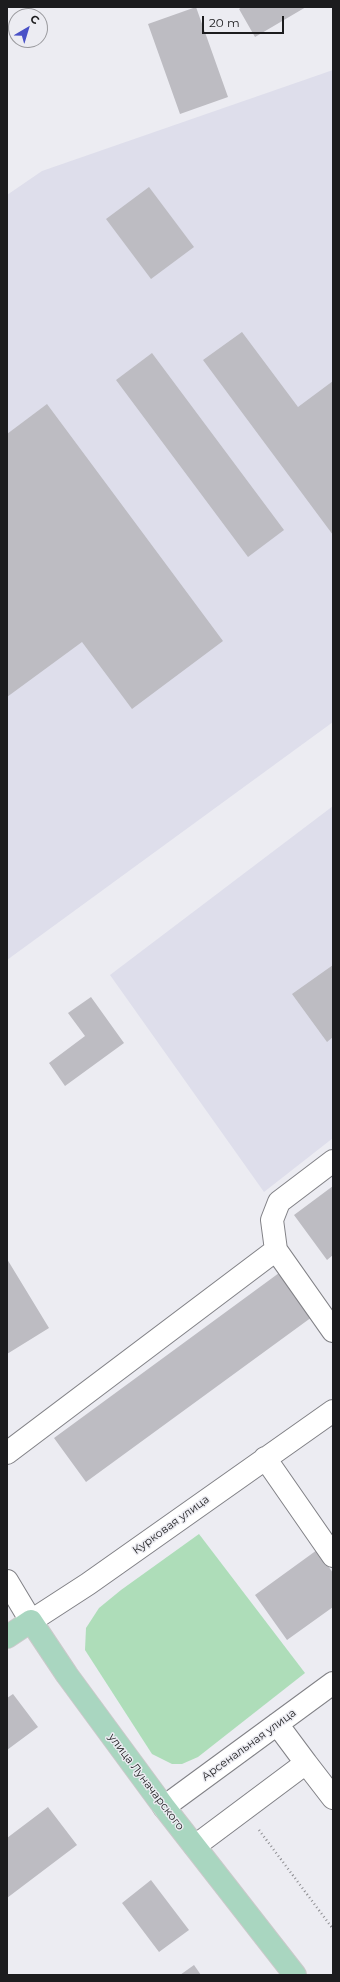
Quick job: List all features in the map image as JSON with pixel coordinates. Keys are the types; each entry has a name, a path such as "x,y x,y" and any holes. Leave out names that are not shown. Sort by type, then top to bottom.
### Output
{"main road":[{"name":"Курковая улица","path":"7,1637 31,1621"},
{"name":"улица Луначарского","path":"31,1621 67,1675 164,1807 196,1846 295,1975"}],"street":[{"path":"333,1161 279,1202 272,1220 276,1250 333,1331"},
{"path":"7,1454 276,1250"},
{"name":"Курковая улица","path":"31,1621 88,1584 333,1411"},
{"path":"265,1458 333,1556"},
{"name":"улица Луначарского","path":"7,1581 31,1621"},
{"name":"Арсенальная улица","path":"164,1807 333,1683"},
{"path":"277,1724 333,1798"},
{"path":"196,1846 306,1763"}],"path":[{"path":"244,1810 333,1928"}],"shaded area":[{"path":"333,70 333,722 7,960 7,195 42,171"},
{"path":"333,806 333,1138 264,1192 110,975"}],"green space":[{"path":"199,1534 305,1673 198,1757 182,1764 172,1764 152,1754 85,1650 86,1628 99,1608 121,1590"}],"building":[{"path":"196,7 228,97 180,114 148,24"},
{"path":"242,7 306,7 255,37 239,9"},
{"path":"149,187 194,247 151,279 106,219"},
{"path":"242,332 298,407 333,381 333,535 203,360"},
{"path":"152,353 284,530 248,557 116,380"},
{"path":"47,404 223,641 132,709 82,642 7,697 7,434"},
{"path":"333,965 333,1037 327,1042 292,994"},
{"path":"91,997 124,1043 65,1086 49,1063 85,1036 68,1013"},
{"path":"333,1186 333,1255 327,1260 294,1215"},
{"path":"7,1259 49,1328 7,1354"},
{"path":"279,1273 312,1317 86,1482 54,1438"},
{"path":"317,1550 333,1573 333,1607 287,1640 255,1595"},
{"path":"13,1694 38,1727 7,1750 7,1698"},
{"path":"48,1807 77,1845 7,1898 7,1838"},
{"path":"151,1880 189,1930 159,1952 122,1903"},
{"path":"194,1965 201,1975 180,1975"}]}
